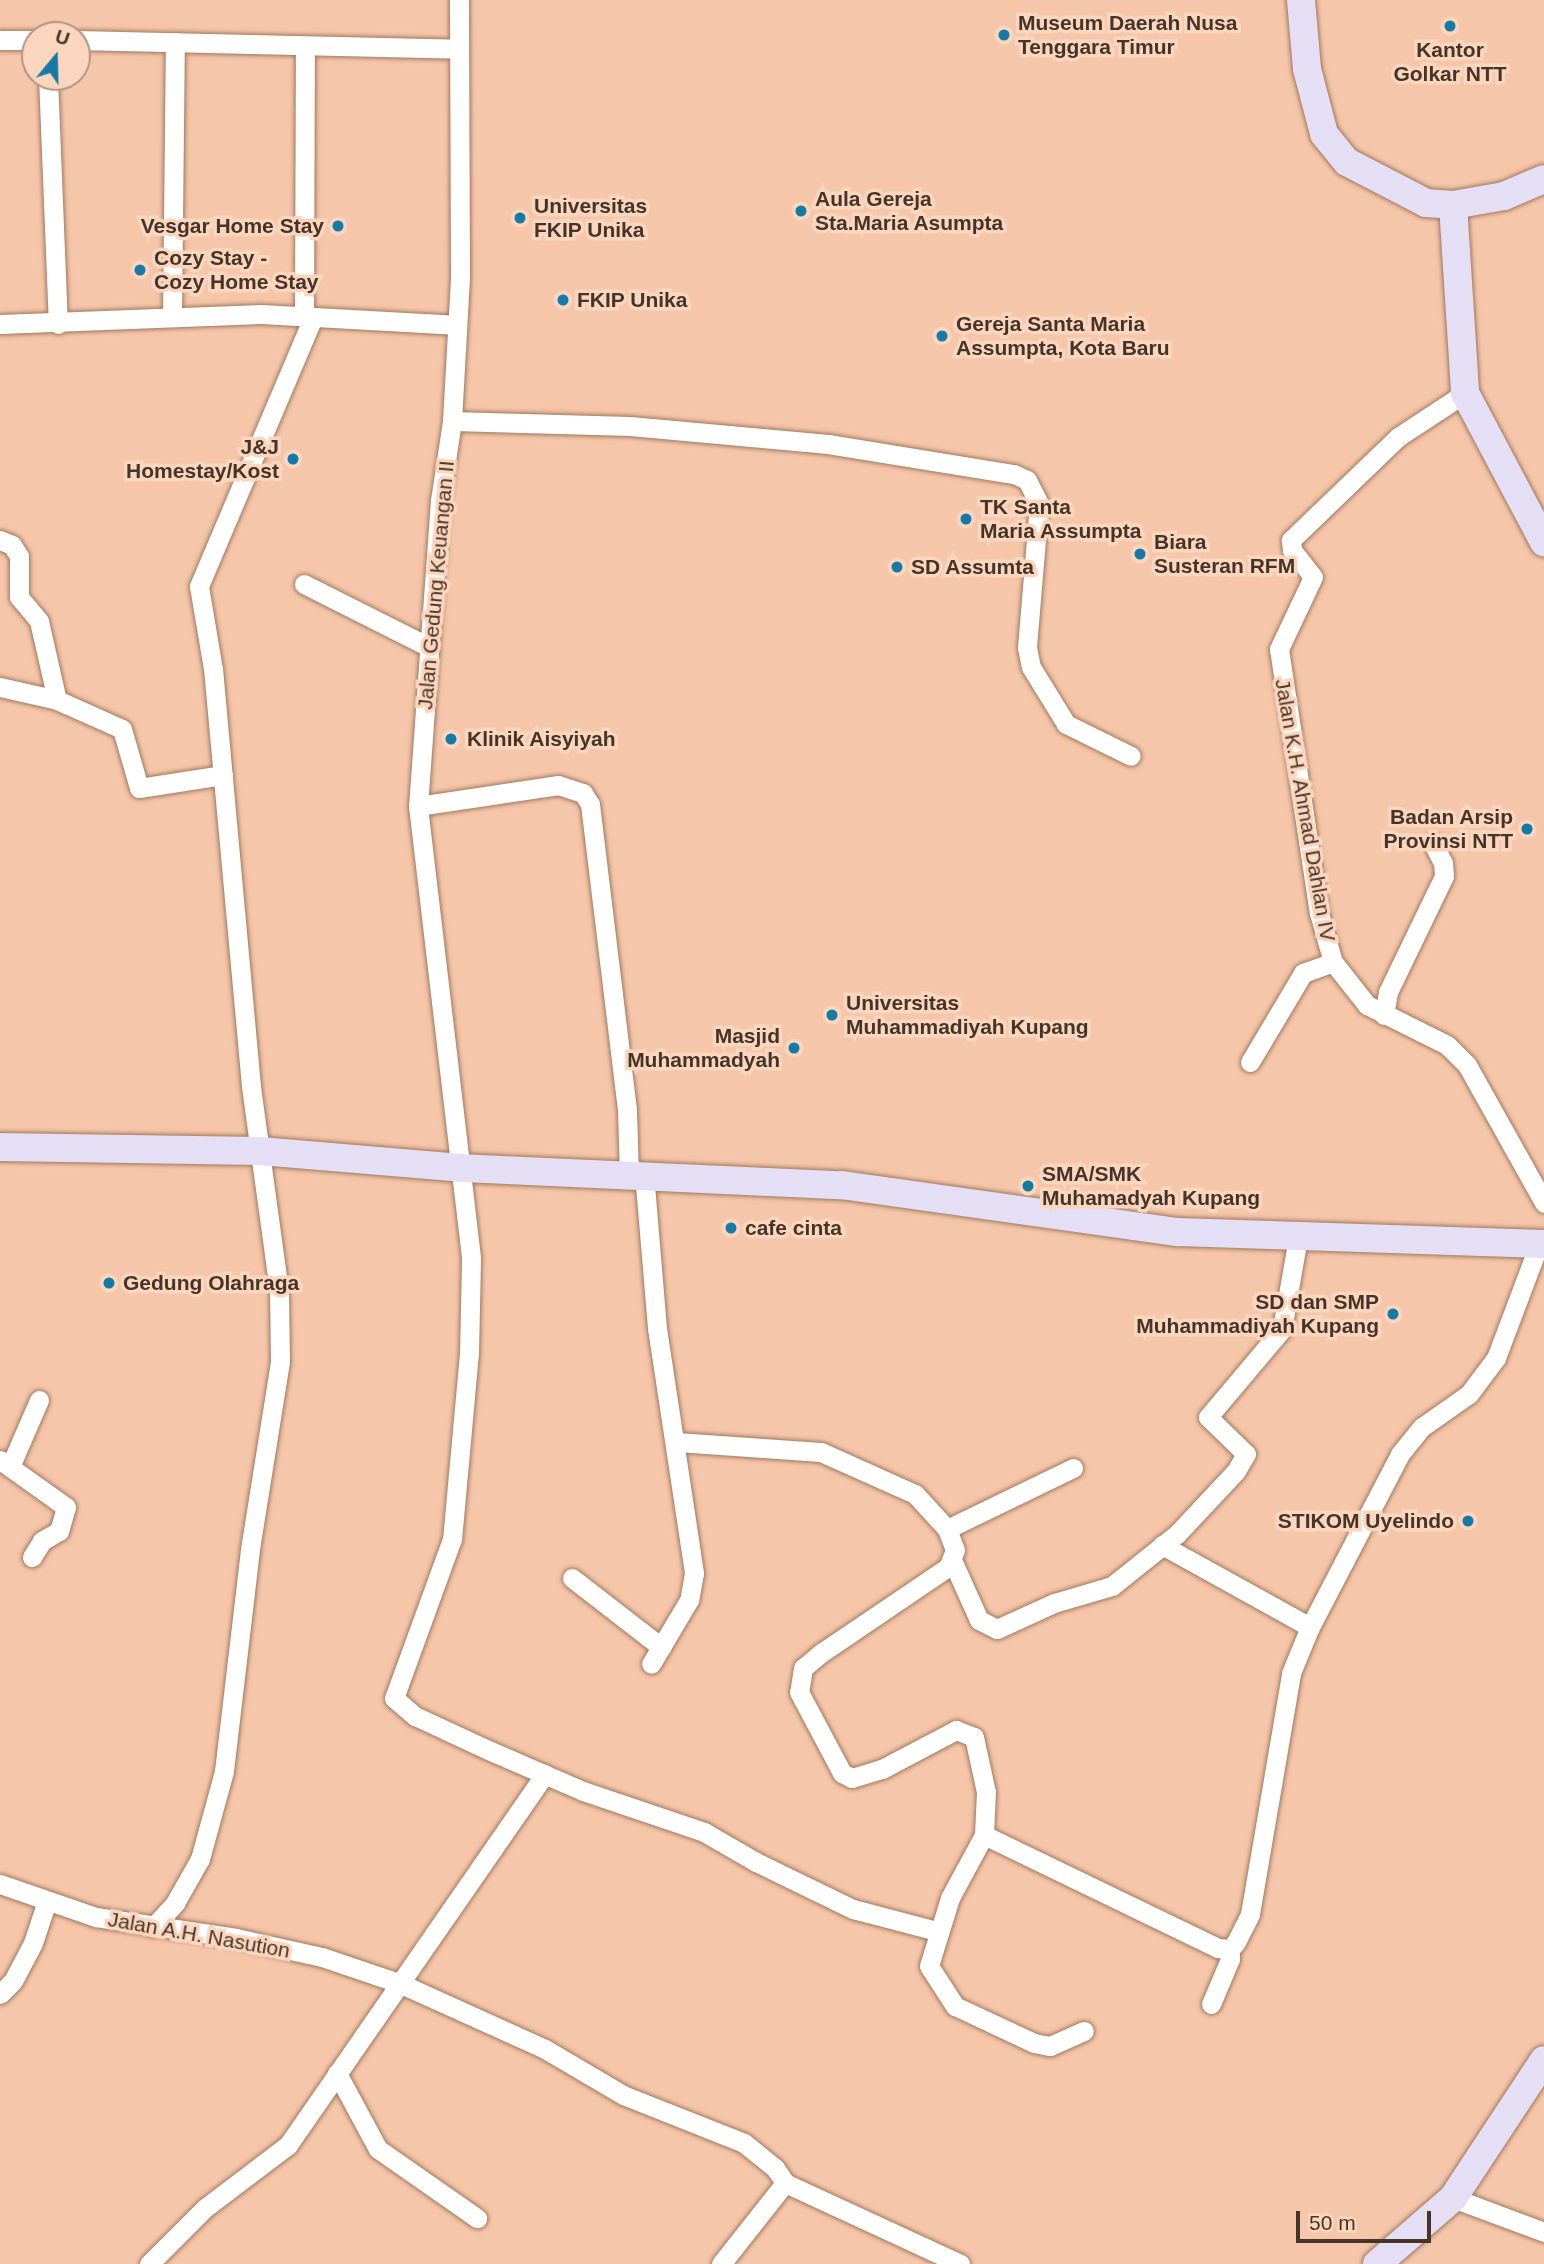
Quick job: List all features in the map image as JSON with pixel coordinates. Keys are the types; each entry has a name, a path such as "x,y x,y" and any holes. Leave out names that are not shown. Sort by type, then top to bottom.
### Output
{"street":[{"name":"Jalan Gedung Keuangan II","path":"458,0 460,278 455,325 452,421 440,500 418,806 471,1259 469,1353 452,1539 394,1698 415,1716 545,1774"},
{"path":"1301,0 1307,69 1324,134 1347,162 1379,181 1426,203 1453,205 1504,196 1544,178"},
{"path":"0,40 21,40"},
{"path":"91,40 459,49"},
{"path":"172,317 175,42"},
{"path":"153,1927 175,1903 200,1859 224,1771 248,1562 280,1361 279,1291 260,1151 223,775 199,586 308,316 305,47"},
{"path":"49,91 58,324"},
{"path":"1453,205 1465,393 1544,542"},
{"path":"0,324 58,324 172,317 308,316 455,325"},
{"name":"Jalan K.H. Ahmad Dahlan IV","path":"1465,393 1398,437 1291,540 1292,550 1313,577 1282,640 1280,658 1319,913 1333,962 1354,994 1384,1015 1447,1045 1467,1065 1497,1127 1544,1203"},
{"path":"452,421 630,426 828,444 1014,474 1031,483 1039,504 1027,647 1031,667 1066,724 1131,756"},
{"path":"0,540 12,545 19,556 19,597 39,621 57,700"},
{"path":"304,584 429,647"},
{"path":"0,687 57,700 125,732 134,783 139,788 223,775"},
{"path":"418,806 558,785 583,793 590,804 627,1110 694,1573 688,1600 656,1656 572,1578"},
{"path":"1384,1015 1388,992 1444,876 1444,863 1433,843"},
{"name":"Jalan K.H. Ahmad Dahlan IV","path":"1250,1062 1303,973 1333,962"},
{"path":"0,1147 260,1151 461,1168 637,1173 842,1185 1178,1232 1542,1244 1496,1358 1469,1394 1422,1427 1400,1454 1310,1627 1291,1672 1250,1914 1230,1949 1230,1959 1211,2004"},
{"path":"952,1560 979,1620 997,1629 1054,1603 1112,1586 1162,1545 1209,1501 1245,1454 1208,1417 1282,1329 1298,1237"},
{"path":"32,1557 42,1541 59,1531 67,1511 62,1502 5,1464 39,1400"},
{"path":"677,1442 821,1452 915,1494 947,1529 956,1550 943,1573 821,1653 803,1668 799,1692 842,1773 852,1778 882,1769 956,1730 974,1737 986,1792 984,1835 937,1931 929,1966 956,2006 1050,2046 1084,2031"},
{"path":"947,1529 1073,1468"},
{"path":"1162,1545 1310,1627"},
{"path":"149,2264 205,2208 276,2158 545,1774 704,1832 756,1863 853,1909 937,1931"},
{"path":"984,1835 1199,1939 1230,1949"},
{"name":"Jalan A.H. Nasution","path":"0,1884 96,1917 236,1938 310,1954 399,1983 545,2049 623,2095 744,2143 775,2168 785,2183"},
{"path":"0,1994 28,1952 47,1902"},
{"path":"1377,2264 1453,2198 1544,2060"},
{"path":"337,2073 378,2149 477,2218"},
{"path":"720,2264 785,2183 951,2263"},
{"path":"1453,2198 1544,2232"}],"place":[{"name":"Kantor Golkar NTT","path":"1450,26"},
{"name":"Museum Daerah Nusa Tenggara Timur","path":"1004,35"},
{"name":"Aula Gereja Sta.Maria Asumpta","path":"801,211"},
{"name":"Universitas FKIP Unika","path":"520,218"},
{"name":"Vesgar Home Stay","path":"338,226"},
{"name":"Cozy Stay - Cozy Home Stay","path":"140,270"},
{"name":"FKIP Unika","path":"563,300"},
{"name":"Gereja Santa Maria Assumpta, Kota Baru","path":"942,336"},
{"name":"J&J Homestay/Kost","path":"293,459"},
{"name":"TK Santa Maria Assumpta","path":"966,519"},
{"name":"Biara Susteran RFM","path":"1140,554"},
{"name":"SD Assumta","path":"897,567"},
{"name":"Klinik Aisyiyah","path":"451,739"},
{"name":"Badan Arsip Provinsi NTT","path":"1527,829"},
{"name":"Universitas Muhammadiyah Kupang","path":"832,1015"},
{"name":"Masjid Muhammadyah","path":"794,1048"},
{"name":"SMA/SMK Muhamadyah Kupang","path":"1028,1186"},
{"name":"cafe cinta","path":"731,1228"},
{"name":"Gedung Olahraga","path":"109,1283"},
{"name":"SD dan SMP Muhammadiyah Kupang","path":"1393,1314"},
{"name":"STIKOM Uyelindo","path":"1468,1521"}]}
